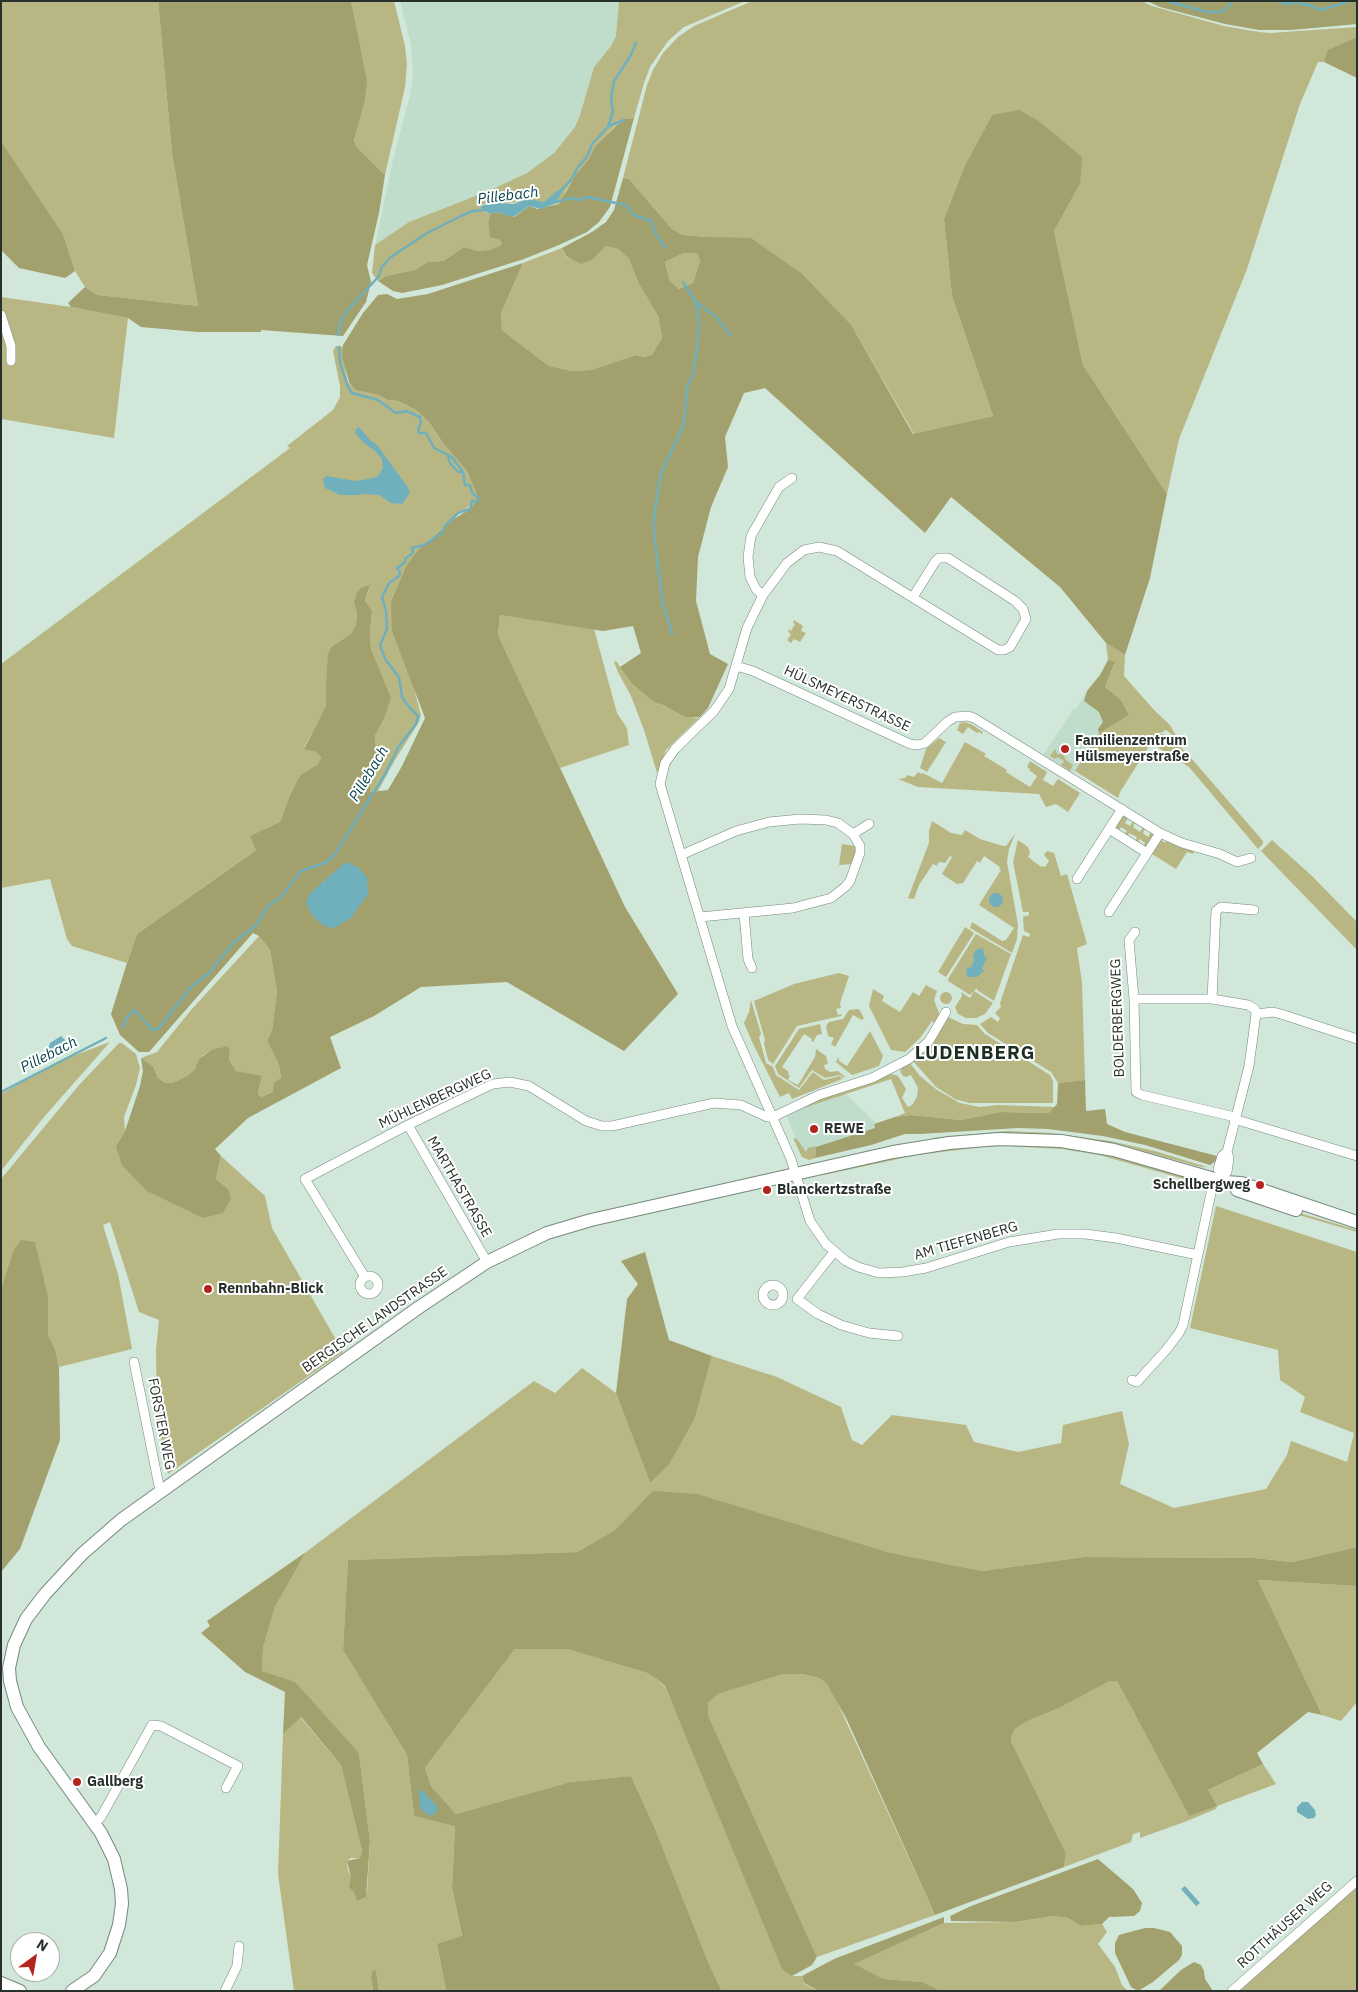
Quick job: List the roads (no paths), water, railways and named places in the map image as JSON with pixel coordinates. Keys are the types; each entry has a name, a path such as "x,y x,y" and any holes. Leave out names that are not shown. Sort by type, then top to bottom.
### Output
{"main road":[{"name":"BERGISCHE LANDSTRASSE","path":"72,1991 94,1976 106,1960 117,1936 121,1913 121,1889 116,1866 108,1844 39,1747 22,1719 15,1702 10,1681 12,1653 17,1637 30,1613 70,1566 104,1532 418,1308 486,1262 532,1240 574,1225 796,1173 926,1146 968,1140 1009,1139 1096,1146 1241,1183 1357,1222"},
{"name":"BERGISCHE LANDSTRASSE","path":"1220,1179 1238,1191 1357,1227"},
{"path":"1,1983 20,1991"}],"street":[{"path":"1,315 11,346 11,361"},
{"path":"763,595 756,589 750,577 748,557 751,536 779,487 792,478"},
{"path":"796,1173 732,1026 660,784 662,772 669,756 714,710 729,689 747,628 763,595 786,565 804,550 819,547 837,551 998,650 1010,647 1026,619 1024,609 1010,598 948,558 939,558 935,562 913,597"},
{"name":"HÜLSMEYERSTRASSE","path":"736,666 753,671 910,744 918,745 925,743 955,717 968,716 974,718 1160,833 1182,844 1220,854 1237,862 1251,858"},
{"path":"1077,879 1122,809"},
{"path":"681,855 736,831 769,822 826,820 845,826 858,839 860,853 850,881 836,895 815,903 793,908 700,917"},
{"path":"853,834 869,824"},
{"path":"1109,829 1147,853"},
{"path":"1109,912 1160,833"},
{"path":"1212,999 1216,911 1221,907 1254,910"},
{"path":"744,913 748,959 752,968"},
{"name":"BOLDERBERGWEG","path":"1135,932 1128,940 1134,999 1136,1092 1234,1118"},
{"path":"1132,1380 1137,1382 1179,1333 1187,1308 1198,1255 1220,1179 1228,1172 1230,1158 1227,1152 1234,1118 1249,1066 1256,1014 1255,1009 1248,1005 1212,999 1134,999"},
{"path":"773,1117 819,1095 884,1073 909,1059 929,1041 946,1012"},
{"path":"1256,1014 1273,1012 1357,1039"},
{"name":"MÜHLENBERGWEG","path":"365,1277 306,1179 408,1125 493,1084 510,1082 529,1086 586,1121 602,1126 612,1126 714,1103 741,1104 766,1117 773,1117"},
{"path":"1234,1118 1357,1156"},
{"name":"MARTHASTRASSE","path":"408,1125 486,1262"},
{"name":"AM TIEFENBERG","path":"796,1173 810,1221 817,1233 834,1252 846,1261 858,1267 879,1273 926,1268 1009,1242 1058,1234 1085,1234 1116,1238 1198,1255"},
{"path":"797,1299 834,1252"},
{"path":"783,1297 797,1299 818,1314 841,1325 869,1334 898,1336"},
{"name":"FORSTER WEG","path":"134,1362 160,1491"},
{"path":"94,1823 101,1817 152,1724 161,1726 238,1766 226,1788"},
{"name":"ROTTHÄUSER WEG","path":"1232,1991 1357,1880"},
{"path":"225,1991 237,1966 239,1946"}],"water":[{"path":"563,190 555,204 540,209 530,206 513,217 497,212 490,214 482,209 481,206 499,201 513,204 527,199 544,202 557,191"},
{"path":"359,427 377,445 407,486 410,493 402,504 391,503 379,495 340,495 325,488 323,479 326,476 356,481 374,478 379,475 383,468 382,459 355,433"},
{"path":"346,862 358,867 367,877 368,894 351,918 334,928 324,926 312,915 306,903 309,894"},
{"path":"996,893 1001,895 1003,900 1001,905 996,907 991,905 989,900 991,895"},
{"path":"983,948 984,956 987,958 982,968 984,971 977,977 967,976 967,968 971,967 974,961 973,955 976,950"},
{"path":"61,1036 68,1043 66,1046 54,1054 49,1053 50,1043"},
{"path":"422,1790 437,1806 438,1810 433,1815 428,1815 420,1808 419,1791"},
{"path":"1302,1802 1308,1802 1315,1810 1316,1815 1314,1818 1308,1819 1297,1812 1297,1807"},
{"path":"1185,1886 1200,1903 1196,1906 1181,1889"}],"waterway":[{"path":"1167,1 1207,12 1220,12 1226,9 1233,1"},
{"path":"1277,1 1288,4 1298,2 1302,5 1306,4 1321,10 1350,1"},
{"name":"Pillebach","path":"559,192 571,180 578,167 588,155 592,144 608,127 613,112 611,98 614,81 631,55 636,43"},
{"path":"609,126 624,120"},
{"path":"555,202 572,198 579,200 587,197 626,205 634,215 651,221 655,233 665,247"},
{"name":"Pillebach","path":"338,335 341,320 345,313 379,276 381,268 391,257 427,233 473,211 485,210"},
{"path":"683,282 696,302 715,316 731,335"},
{"path":"672,634 662,600 653,523 661,473 683,427 688,384 693,375 697,347 699,324 696,302"},
{"name":"Pillebach","path":"123,1027 127,1017 135,1010 152,1030 159,1028 190,988 209,973 233,943 256,925 268,906 281,897 301,871 327,862 335,854 384,776 399,746 416,724 418,716 402,697 399,677 385,659 380,645 387,629 386,611 382,597 389,583 399,576 400,572 397,568 413,553 412,548 424,545 442,533 445,526 458,513 470,509 472,501 477,502 478,497 472,493 470,485 465,485 463,472 452,457 434,448 426,433 419,433 420,417 406,411 396,413 378,400 352,393 340,363 339,347"},
{"name":"Pillebach","path":"448,456 450,463 458,472 462,472"},
{"name":"Pillebach","path":"1,1092 106,1038"}],"place":[{"name":"Familienzentrum Hülsmeyerstraße","path":"1065,749"},
{"name":"REWE","path":"814,1129"},
{"name":"Schellbergweg","path":"1260,1185"},
{"name":"Blanckertzstraße","path":"767,1190"},
{"name":"Rennbahn-Blick","path":"208,1289"},
{"name":"Gallberg","path":"77,1782"}],"district":[{"name":"LUDENBERG","path":"975,1054"}]}
